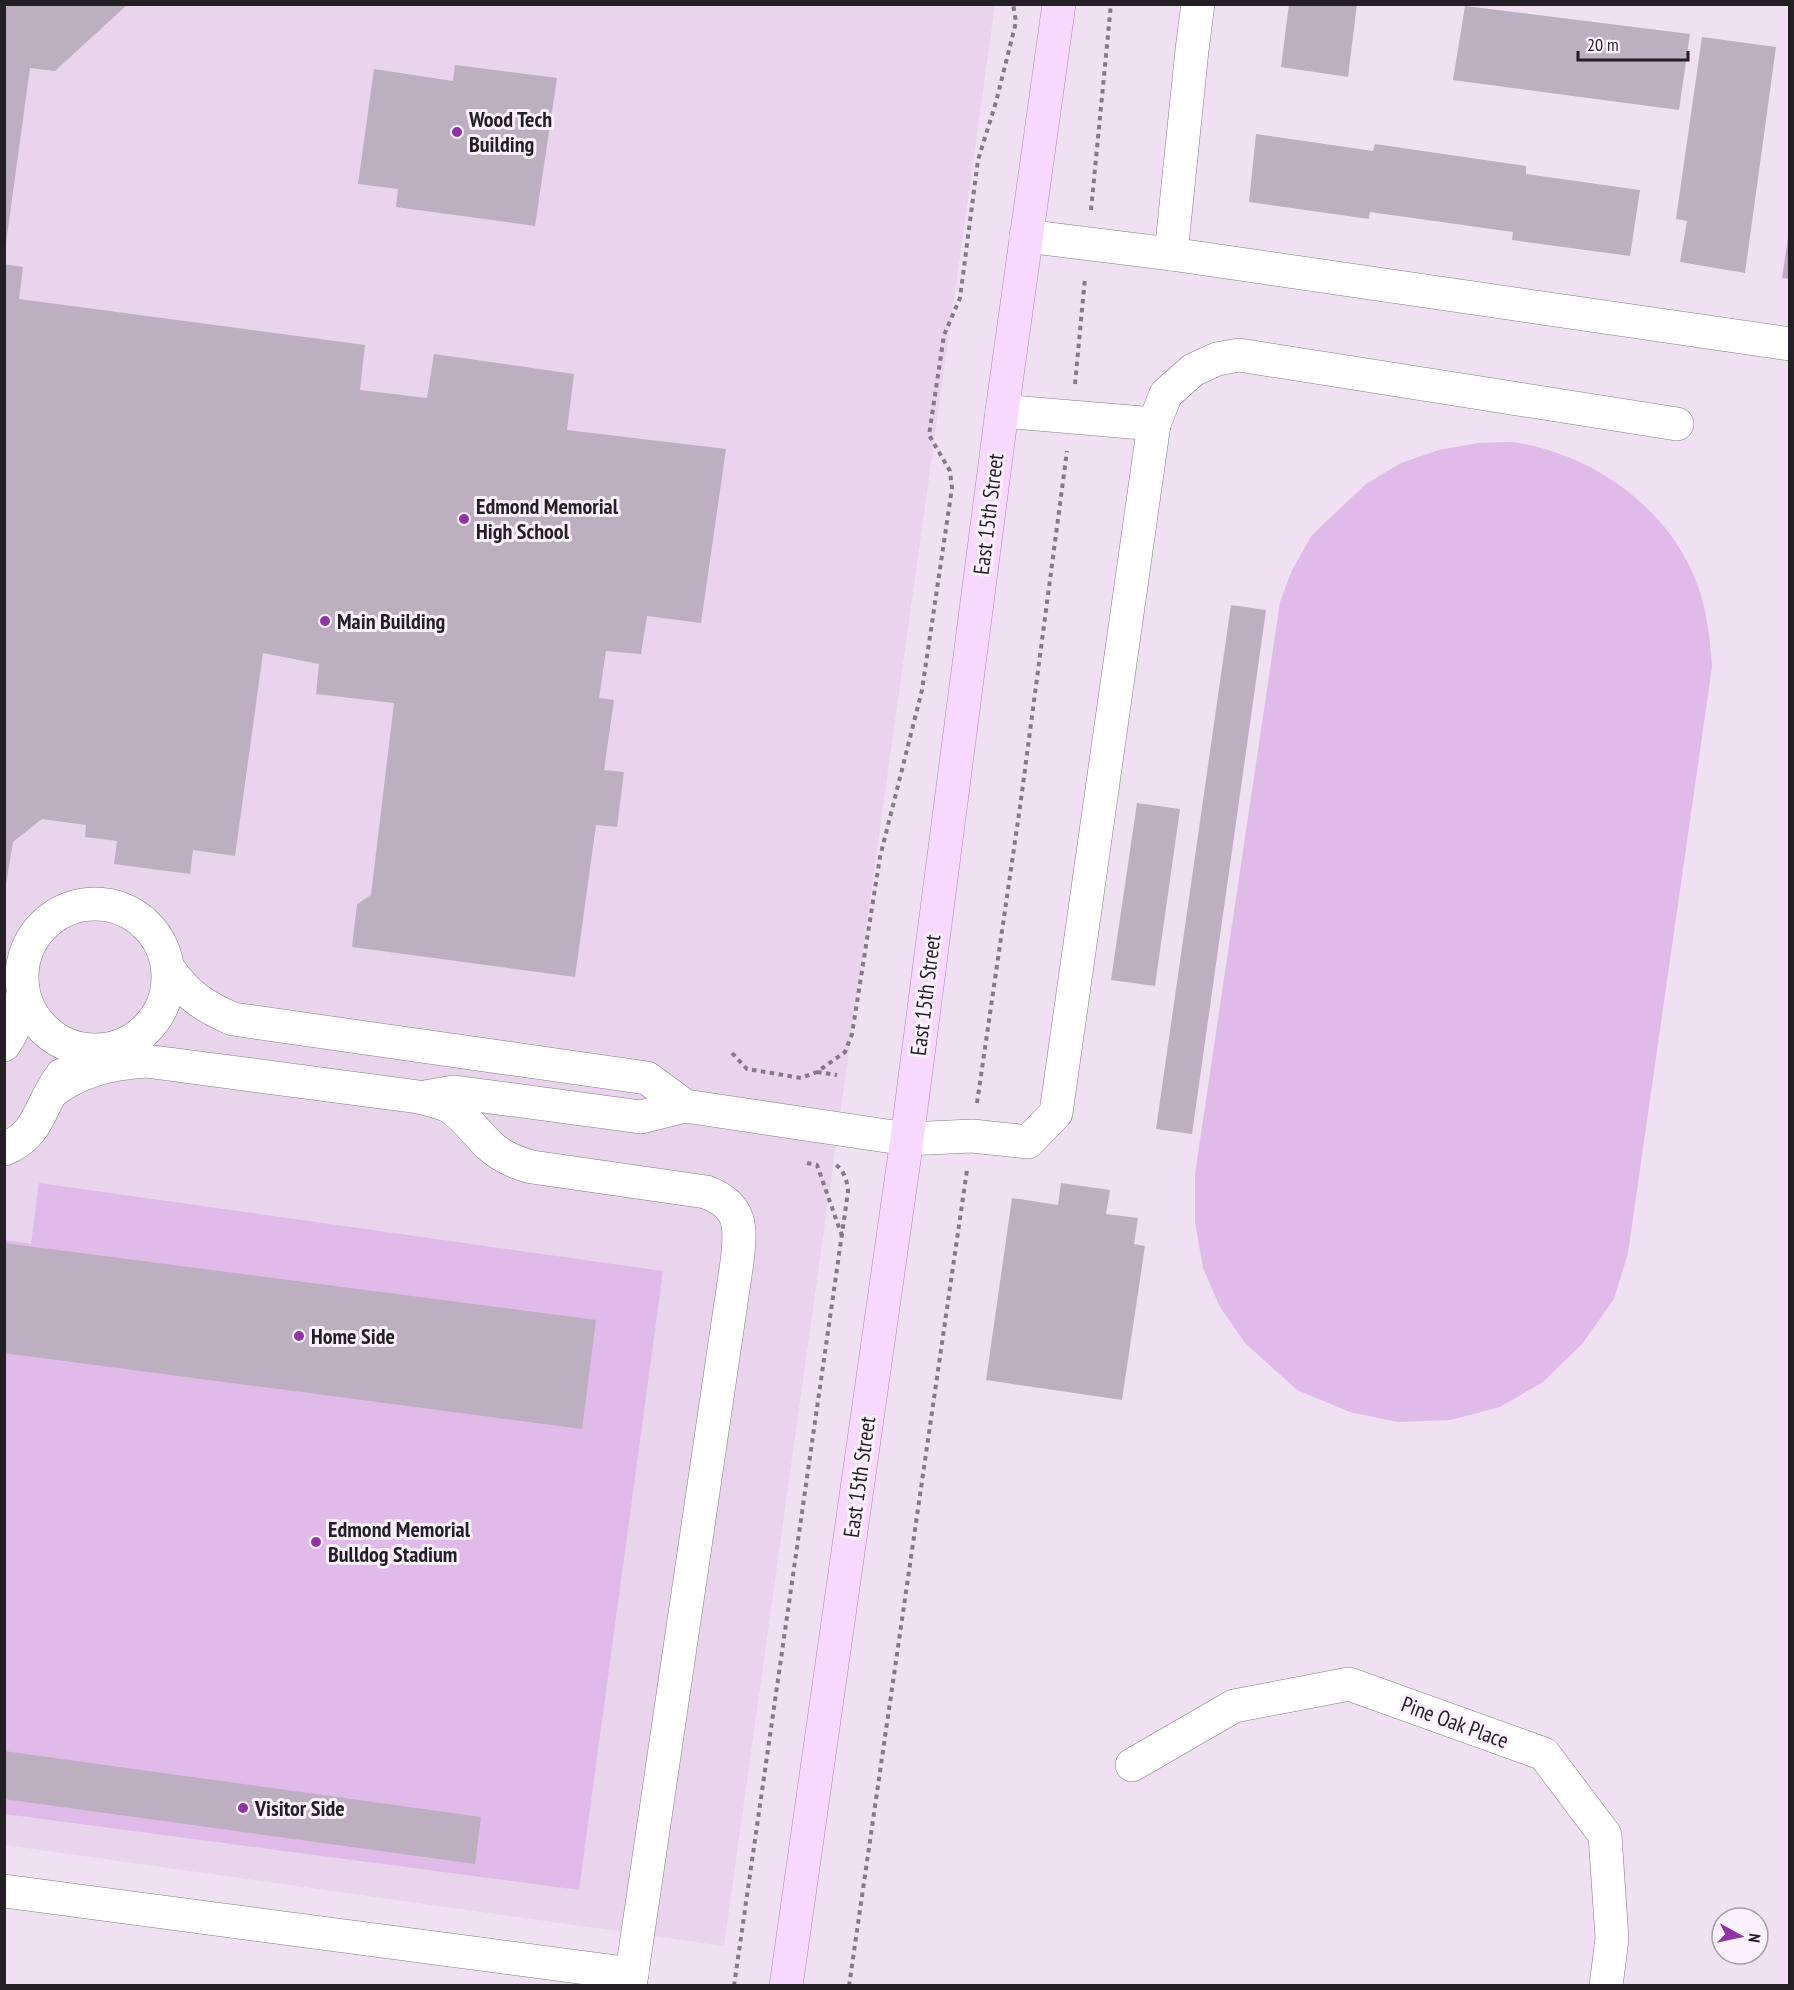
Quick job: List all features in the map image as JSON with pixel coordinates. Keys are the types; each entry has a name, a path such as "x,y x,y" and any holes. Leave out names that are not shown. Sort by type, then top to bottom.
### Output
{"main road":[{"name":"East 15th Street","path":"786,1986 907,1139 1002,411 1059,4"}],"street":[{"path":"1171,254 1198,4"},
{"path":"1026,237 1171,254 1790,344"},
{"path":"419,1097 454,1092 641,1117 685,1106 907,1139 972,1136 1028,1142 1056,1113 1154,424 1166,394 1193,370 1217,359 1239,355 1677,424"},
{"path":"1002,411 1154,424"},
{"path":"4,1045 14,1028 21,1007 22,972 26,952 36,933 46,921 59,912 90,903 106,904 136,915 158,938 165,953 168,984 164,1004 153,1023 138,1037 120,1047 78,1058 68,1066 57,1081 26,1137 14,1146 4,1149"},
{"path":"168,968 181,986 194,998 211,1010 233,1019 647,1078 685,1106"},
{"path":"23,993 30,1013 43,1029 60,1042 79,1050 99,1051"},
{"path":"43,1029 49,1053 51,1093"},
{"path":"4,1891 631,1980 740,1233 738,1222 731,1209 721,1198 706,1192 531,1167 515,1162 496,1151 450,1107 438,1101 419,1097 146,1061 118,1063 82,1074 60,1084 51,1093"},
{"name":"Pine Oak Place","path":"1132,1765 1234,1706 1349,1684 1544,1754 1605,1835 1612,1939 1606,1986"}],"path":[{"path":"732,1053 747,1069 801,1077 817,1072 845,1052 852,1034 880,857 922,690 952,488 950,471 929,435 944,335 960,298 978,160 996,102 1016,21 1013,4"},
{"path":"849,1986 1020,807 1072,418 1111,4"},
{"path":"817,1072 837,1075"},
{"path":"734,1986 848,1192 848,1185 840,1167 832,1162"}],"shaded area":[{"name":"Edmond Memorial High School","path":"5,5 995,5 724,1946 5,1845"},
{"path":"1478,443 1519,443 1571,458 1619,484 1640,501 1659,521 1689,565 1706,615 1712,667 1628,1253 1614,1299 1582,1344 1543,1382 1500,1407 1450,1420 1398,1422 1350,1412 1297,1390 1245,1343 1220,1307 1203,1268 1195,1222 1195,1174 1280,602 1292,570 1312,535 1366,484 1401,463 1439,450"},
{"name":"Edmond Memorial Bulldog Stadium","path":"39,1183 663,1271 579,1890 5,1814 5,1240 31,1244"}],"building":[{"path":"4,4 128,4 55,71 30,68 6,243"},
{"path":"1289,4 1357,4 1348,77 1281,67"},
{"path":"1465,6 1690,34 1679,110 1453,80"},
{"path":"1702,37 1776,47 1745,273 1680,262 1687,221 1676,219"},
{"name":"Wood Tech Building","path":"455,65 557,78 535,226 396,207 398,189 358,184 374,69 453,81"},
{"path":"1256,134 1373,151 1375,144 1526,166 1526,174 1640,190 1630,256 1512,240 1513,232 1370,212 1369,219 1249,202"},
{"path":"1788,238 1790,238 1790,279 1782,278"},
{"name":"Main Building","path":"4,264 23,267 19,299 365,345 360,390 427,398 434,354 574,374 567,430 726,449 701,623 647,616 641,654 606,651 599,698 614,700 604,770 624,772 617,827 596,825 575,977 352,947 357,904 371,895 394,703 316,694 319,664 263,653 235,856 193,850 190,874 114,864 117,841 85,837 86,825 42,819 13,842 4,896"},
{"path":"1231,605 1266,610 1192,1134 1156,1129"},
{"path":"1137,803 1180,809 1155,986 1111,980"},
{"path":"1061,1183 1110,1190 1106,1214 1138,1218 1134,1244 1145,1246 1122,1400 986,1380 1012,1198 1058,1205"},
{"name":"Home Side","path":"4,1243 596,1320 582,1429 4,1353"},
{"name":"Visitor Side","path":"4,1751 481,1817 475,1864 4,1799"}],"place":[{"name":"Wood Tech Building","path":"457,132"},
{"name":"Edmond Memorial High School","path":"464,519"},
{"name":"Main Building","path":"325,621"},
{"name":"Home Side","path":"299,1336"},
{"name":"Edmond Memorial Bulldog Stadium","path":"316,1542"},
{"name":"Visitor Side","path":"243,1808"}]}
